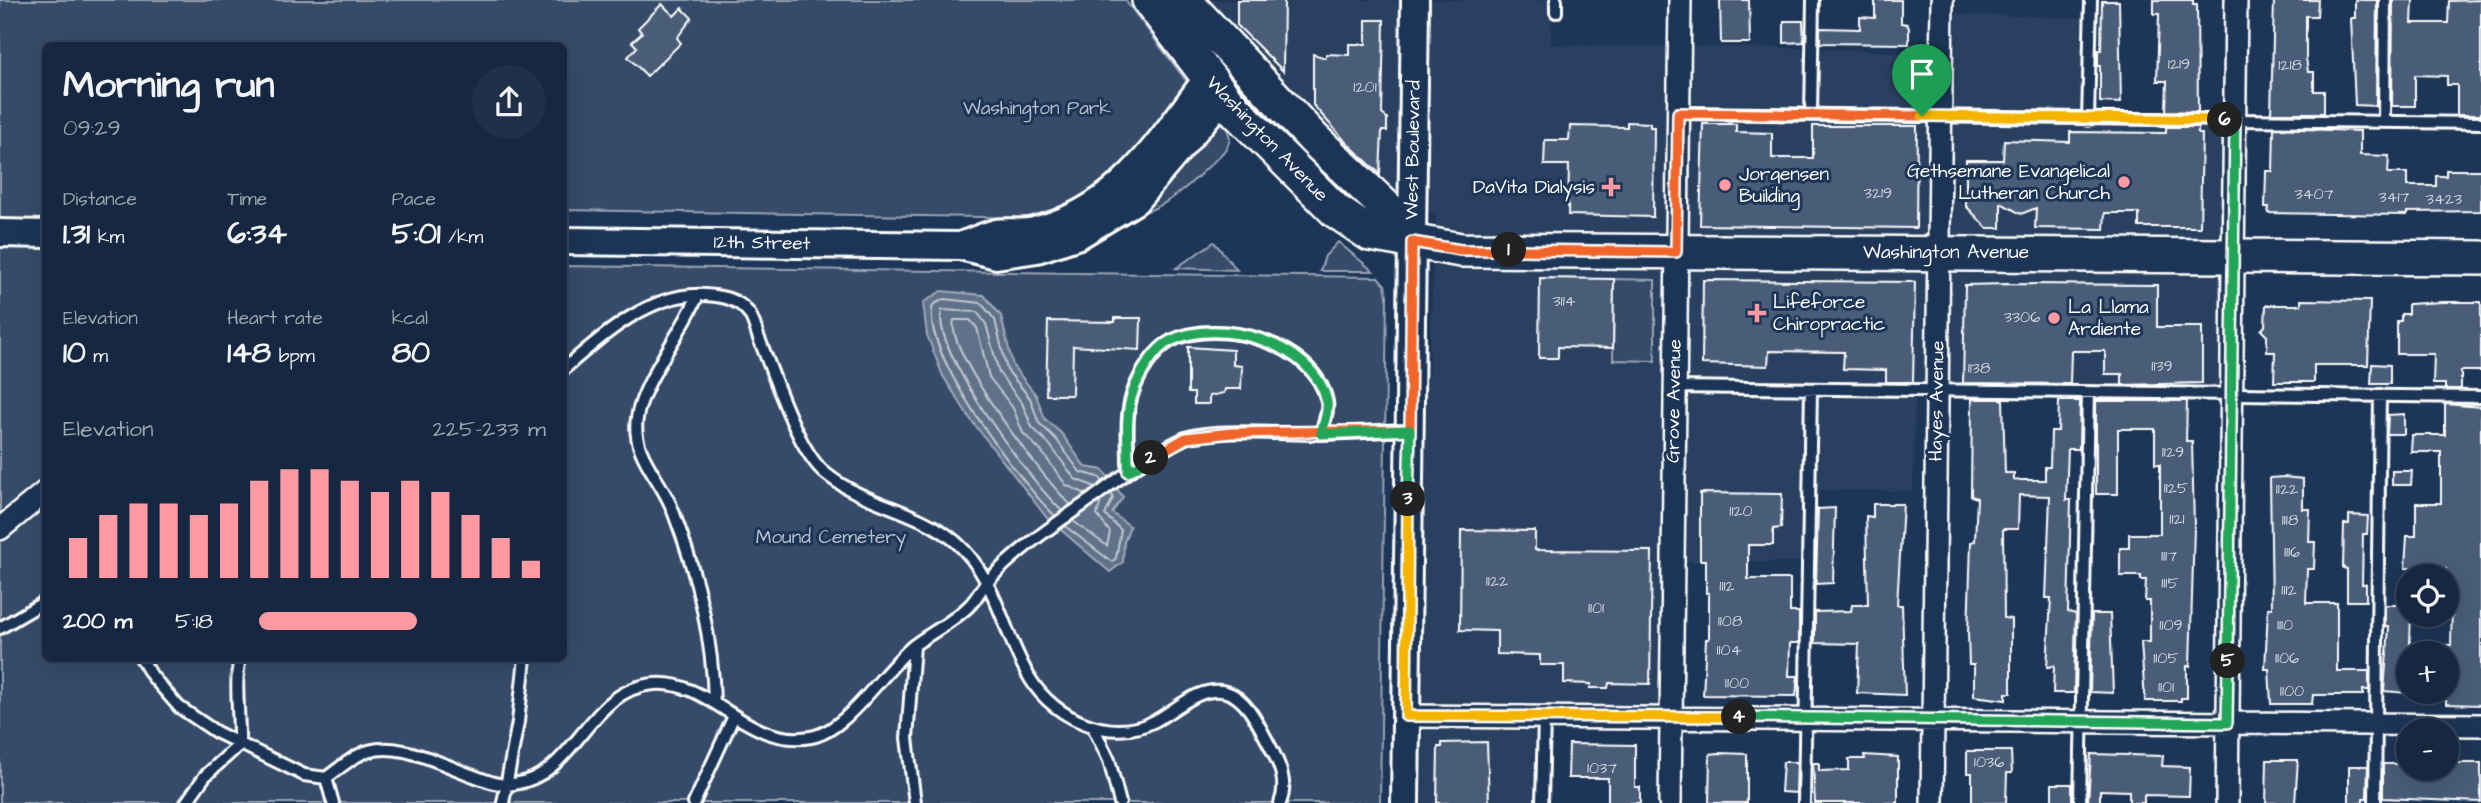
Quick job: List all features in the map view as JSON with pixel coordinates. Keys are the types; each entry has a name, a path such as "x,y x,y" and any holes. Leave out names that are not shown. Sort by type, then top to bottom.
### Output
{"main road":[{"name":"Washington Avenue","path":"1149,0 1229,104 1336,211 1370,234 1461,250 2481,257"},
{"name":"Washington Avenue","path":"1184,0 1314,139 1391,212 1412,242"},
{"path":"1208,78 1241,81 1269,110 1314,139"}],"street":[{"name":"West Boulevard","path":"1405,803 1415,0"},
{"name":"Grove Avenue","path":"1670,803 1680,0"},
{"name":"Hayes Avenue","path":"1932,803 1942,0"},
{"path":"2227,803 2236,0"},
{"name":"12th Street","path":"960,246 997,233 1033,231 1085,212 1121,187 1143,164 1208,78"},
{"name":"12th Street","path":"567,241 960,246 996,255 1037,249 1079,235 1135,201 1212,110 1229,104"},
{"path":"0,233 42,234"},
{"path":"0,529 42,494"},
{"path":"1406,716 1544,715 2481,725"}],"lane":[{"path":"1811,114 1813,0"},
{"path":"2088,120 2091,0"},
{"path":"2384,122 2385,0"},
{"path":"1678,113 2088,120 2481,122"},
{"path":"567,366 588,347 647,307 682,295 727,297 748,312 804,446 824,473 859,492 912,514 956,542 988,581 1013,646 1031,682 1052,706 1093,727 1127,729 1152,723 1204,692 1227,692 1251,711 1281,768 1284,794 1280,803"},
{"path":"698,295 649,387 636,419 641,454 673,508 706,623 714,666 714,703"},
{"path":"1128,472 1128,415 1133,391 1151,359 1168,342 1193,333 1249,334 1294,355 1314,376 1327,403 1321,434"},
{"path":"1674,387 2481,397"},
{"path":"1804,803 1811,389"},
{"path":"2080,803 2088,392"},
{"path":"2375,803 2380,395"},
{"path":"143,662 152,676 180,707 239,745 275,759 304,775 326,778 358,755 378,748 410,752 498,784 536,776 566,754 589,722 628,690 654,684 682,686 714,703 733,718 783,737 812,737 833,729 853,712 879,678 914,646 970,605 988,581 1048,530 1128,472 1186,438 1231,433 1321,434 1410,430"},
{"path":"0,628 42,603"},
{"path":"914,646 908,738 915,803"},
{"path":"186,803 205,776 239,745 237,673 239,662"},
{"path":"503,803 518,722 525,662"},
{"path":"1542,803 1544,715"},
{"path":"694,803 733,718"},
{"path":"1093,727 1109,760 1120,803"},
{"path":"326,778 333,803"}],"shaded area":[{"path":"1198,0 1551,0 1551,45 1807,48 1956,55 1956,14 2084,18 2084,116 2223,116 2221,399 1915,395 1913,491 1801,490 1800,562 1660,561 1658,706 1535,706 1534,803 1422,803 1426,420 1436,215 1390,192"}],"green space":[{"name":"Mound Cemetery","path":"0,0 1125,0 1200,99 1227,128 1230,138 1221,154 1173,198 1151,210 1107,219 567,210 567,42 42,42 42,662 567,662 567,266 1378,277 1385,285 1380,803 0,803"},
{"path":"1214,242 1237,270 1176,268"},
{"path":"1338,242 1373,271 1320,271 1325,256"},
{"path":"1614,279 1655,280 1655,361 1613,360"}],"water":[{"path":"941,291 984,295 1001,316 1013,366 1036,395 1045,419 1062,434 1085,467 1103,470 1123,497 1112,513 1130,526 1124,542 1123,562 1110,572 1047,518 971,420 943,376 927,335 923,303"}],"building":[{"path":"1237,0 1284,0 1283,71 1237,25"},
{"path":"1720,0 1749,0 1750,43 1721,43"},
{"path":"1875,0 1901,0 1901,23 1907,24 1909,28 1909,44 1820,43 1820,28 1860,29 1860,17 1875,18"},
{"path":"2154,0 2193,0 2193,5 2197,5 2198,112 2166,111 2167,81 2157,81 2159,14 2154,14"},
{"path":"2274,0 2318,0 2317,16 2306,16 2306,58 2308,72 2314,72 2314,91 2324,91 2324,113 2271,113"},
{"path":"2355,0 2377,0 2376,106 2355,105 2351,18 2355,18"},
{"path":"2393,0 2413,0 2412,23 2448,23 2449,1 2481,0 2481,115 2457,115 2457,85 2447,85 2447,76 2415,75 2415,106 2392,106"},
{"path":"2102,1 2119,1 2121,103 2100,102 2098,50 2101,50"},
{"path":"662,4 674,16 682,8 692,18 677,38 681,43 647,76 628,57 637,47 632,42 642,33 638,28"},
{"path":"1366,20 1384,20 1382,114 1387,118 1387,131 1382,131 1380,174 1346,142 1313,105 1313,54 1326,58 1326,54 1349,55 1349,44 1366,44"},
{"path":"1784,21 1803,21 1804,42 1784,43"},
{"name":"DaVita Dialysis","path":"1627,122 1650,123 1650,127 1654,127 1653,217 1568,215 1569,165 1544,165 1545,140 1569,140 1570,126 1627,127"},
{"path":"1703,124 1736,124 1736,132 1772,133 1772,158 1813,158 1813,126 1917,126 1916,228 1700,225"},
{"path":"2166,127 2198,127 2198,134 2202,134 2200,227 2139,227 2139,213 2105,213 2104,229 2035,228 2036,208 2021,214 2001,203 2001,228 1987,228 1966,206 1966,160 2003,160 2004,140 2070,142 2070,132 2166,133"},
{"path":"2274,128 2360,131 2360,155 2389,156 2388,173 2407,173 2407,186 2436,186 2436,176 2446,176 2446,170 2481,170 2481,211 2407,212 2407,215 2268,213 2269,207 2265,207 2266,171 2273,171"},
{"path":"1540,278 1614,279 1613,348 1558,347 1558,358 1539,358"},
{"path":"1703,280 1915,282 1913,382 1886,382 1886,370 1843,369 1844,352 1769,351 1768,366 1702,364"},
{"path":"1965,285 2157,285 2157,327 2202,327 2202,383 2122,385 2122,374 2105,374 2105,351 2071,351 2070,384 1963,383"},
{"path":"2301,300 2370,301 2368,365 2314,365 2314,382 2274,382 2275,352 2267,352 2267,336 2261,330 2265,326 2266,305 2301,305"},
{"path":"2481,302 2481,371 2461,371 2461,389 2445,389 2445,384 2433,384 2434,354 2397,354 2397,321 2401,321 2401,314 2408,314 2408,304"},
{"path":"1115,318 1141,318 1140,350 1073,346 1072,395 1046,395 1048,321 1115,322"},
{"path":"1188,347 1233,350 1233,365 1242,366 1241,389 1225,389 1224,393 1209,396 1209,404 1194,404 1194,393 1188,393"},
{"path":"2372,364 2390,365 2390,384 2371,384"},
{"path":"1972,399 2003,399 2005,473 2014,473 2014,480 2045,480 2045,467 2050,467 2051,431 2058,431 2059,401 2080,401 2079,449 2068,449 2066,500 2071,500 2068,612 2076,614 2074,693 2053,693 2054,666 2047,667 2051,598 2046,598 2050,496 2019,495 2018,529 2003,529 2004,618 2011,619 2011,693 2006,693 2006,700 1974,696 1974,665 1969,665 1968,632 1971,542 1975,541 1977,498 1971,496"},
{"path":"2096,401 2187,401 2186,441 2192,441 2194,527 2190,666 2187,666 2187,698 2181,698 2181,701 2145,701 2141,642 2150,642 2150,601 2145,601 2146,580 2141,580 2141,576 2120,576 2120,548 2129,548 2129,534 2160,534 2160,464 2155,464 2155,429 2118,429 2118,494 2096,494"},
{"path":"2445,404 2481,407 2481,705 2446,704 2459,704 2459,641 2451,641 2451,627 2459,627 2459,564 2405,564 2407,536 2416,536 2416,503 2441,503 2441,452 2411,452 2412,435 2445,435"},
{"path":"2404,414 2404,434 2387,434 2388,415"},
{"path":"2392,471 2412,471 2411,485 2392,485"},
{"path":"2270,478 2303,479 2303,509 2310,509 2309,542 2315,542 2314,569 2307,569 2306,603 2337,603 2337,671 2369,671 2369,690 2363,690 2363,695 2313,695 2312,704 2271,704 2269,669 2265,669 2268,608 2272,608"},
{"path":"1700,493 1782,494 1781,528 1773,529 1773,545 1748,545 1748,579 1790,579 1790,612 1799,612 1799,643 1790,643 1789,676 1798,676 1796,696 1703,695 1706,639 1709,639 1709,593 1706,593 1706,560 1700,560"},
{"path":"1873,504 1903,504 1897,605 1902,605 1905,695 1857,693 1859,644 1815,643 1815,612 1851,611 1852,605 1868,605 1866,516 1873,517"},
{"path":"1835,508 1833,583 1816,584 1818,509"},
{"path":"2349,515 2368,516 2367,534 2363,534 2362,584 2366,584 2366,601 2347,601 2347,569 2343,568 2344,524 2349,524"},
{"path":"1461,530 1535,531 1535,550 1652,551 1650,684 1609,683 1608,688 1590,688 1591,684 1564,683 1564,665 1540,665 1540,655 1497,654 1497,631 1460,630"},
{"path":"2385,605 2396,605 2396,627 2411,627 2410,641 2396,641 2396,692 2384,691 2389,627 2385,627"},
{"path":"2092,614 2110,614 2113,693 2090,692"},
{"path":"1487,742 1489,803 1437,803 1438,747 1442,747 1442,743"},
{"path":"1569,744 1635,745 1635,787 1640,787 1640,803 1608,803 1608,778 1568,778"},
{"path":"1967,751 2011,751 2012,773 2007,773 2006,803 1972,803 1972,773 1967,773"},
{"path":"1710,754 1747,754 1747,803 1709,803"},
{"path":"2091,754 2163,756 2162,766 2190,767 2189,796 2144,795 2144,803 2129,803 2129,791 2100,790 2100,802 2088,802"},
{"path":"1864,755 1898,757 1898,803 1815,803 1813,763 1819,763 1819,771 1849,770 1849,759 1865,759"},
{"path":"2267,760 2298,760 2295,803 2266,803"},
{"path":"1783,762 1797,762 1796,793 1781,792"},
{"path":"2459,763 2481,763 2481,802 2383,798 2383,764 2396,764 2396,781 2459,781"},
{"path":"2349,766 2368,766 2367,798 2363,798 2363,803 2349,803"},
{"path":"2052,784 2072,784 2072,802 2052,802"}],"place":[{"name":"Gethsemane Evangelical Lutheran Church","path":"2124,182"},
{"name":"Jorgensen Building","path":"1725,185"},
{"name":"DaVita Dialysis","path":"1611,187"},
{"name":"Lifeforce Chiropractic","path":"1757,313"},
{"name":"La Llama Ardiente","path":"2054,318"}],"route":[{"path":"1922,116 1678,113 1676,252 1461,250 1412,242 1410,430 1321,434 1231,433 1186,438 1128,472 1128,415 1133,391 1151,359 1168,342 1193,333 1249,334 1294,355 1314,376 1327,403 1321,434 1387,431 1410,430 1406,716 1544,715 2227,723 2235,120 1922,116"}],"park label":[{"name":"Washington Park","path":"1037,108"}]}
